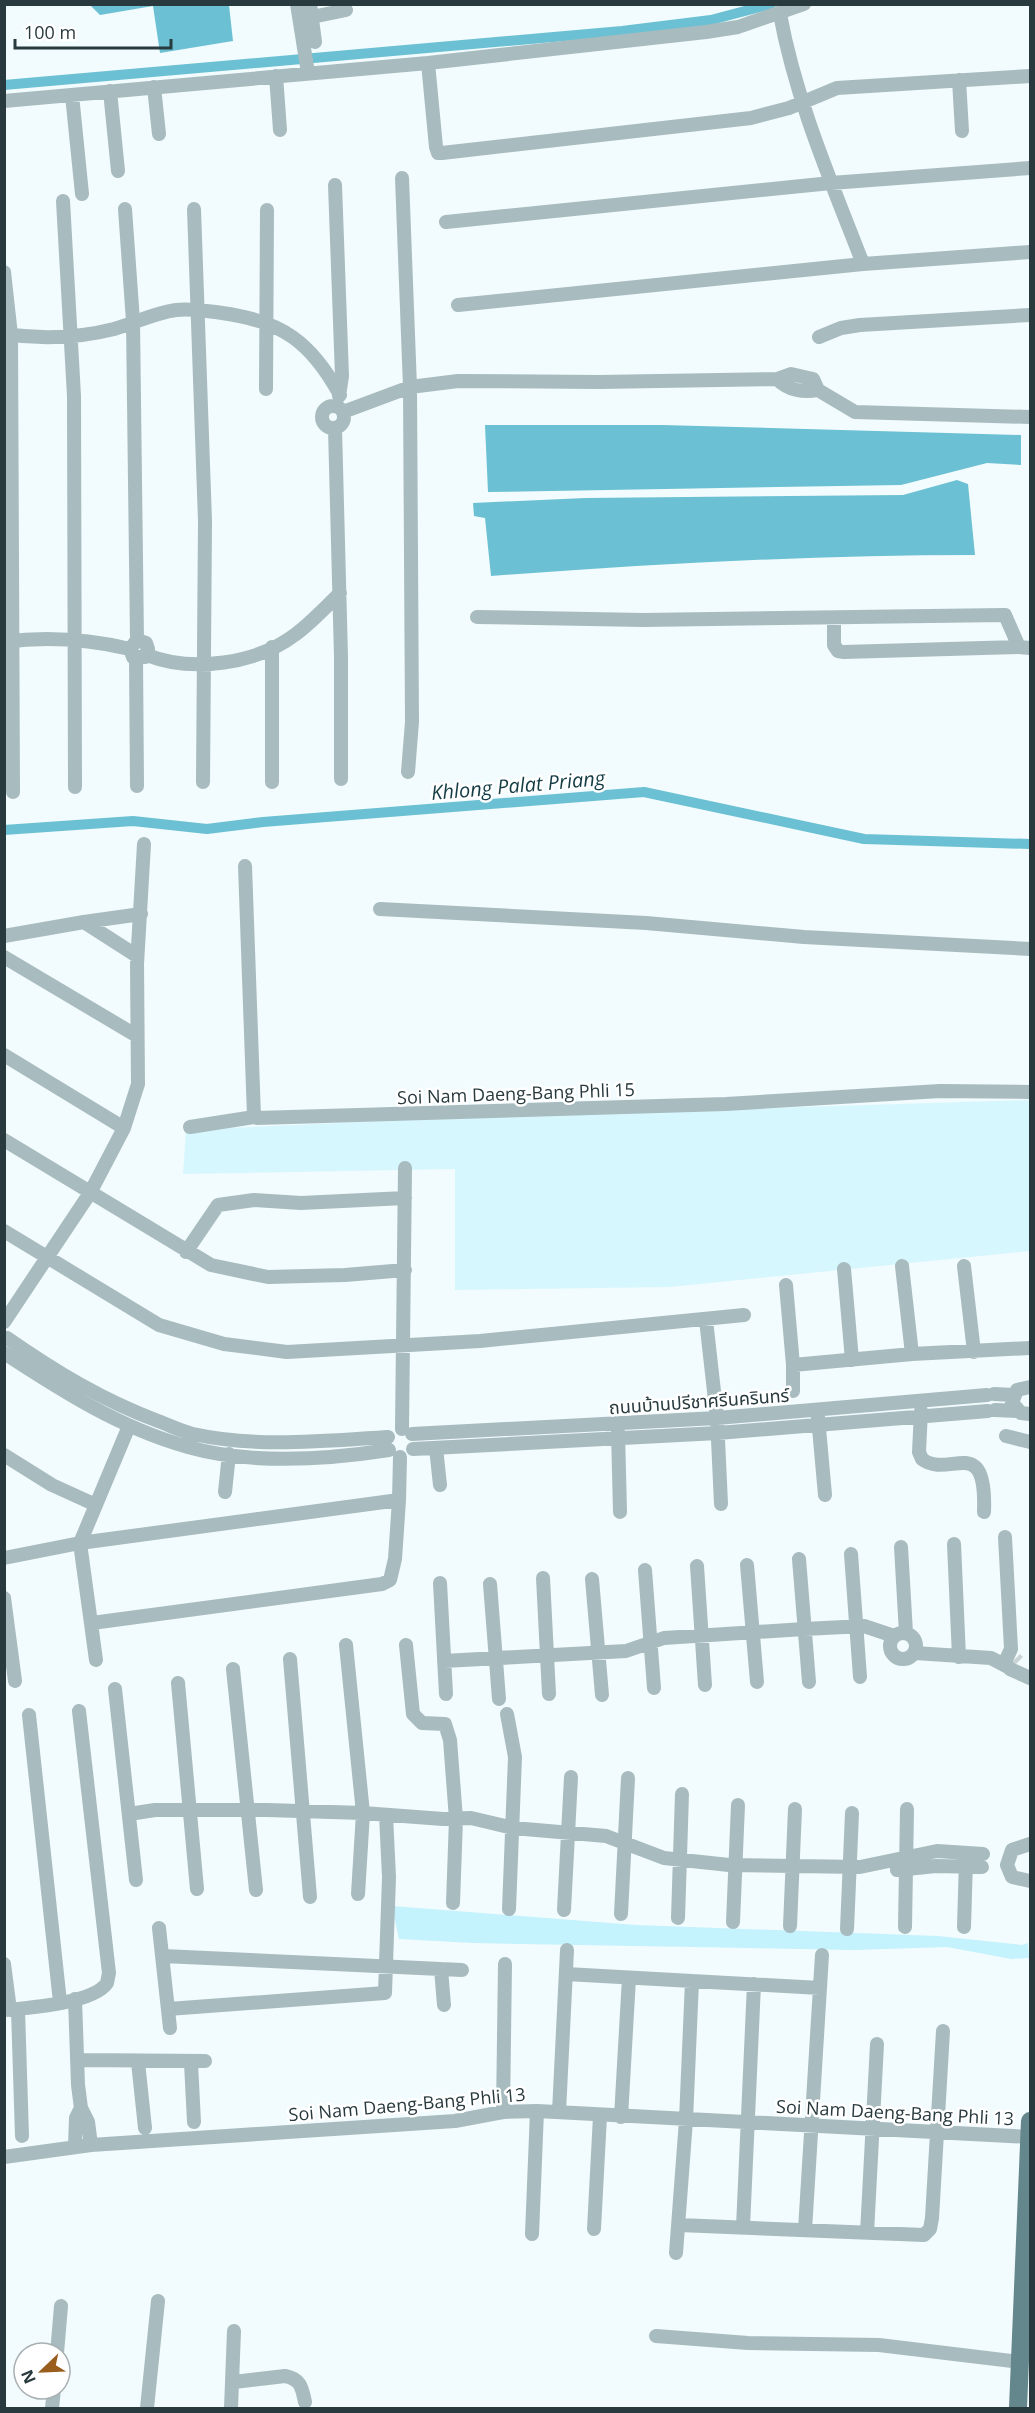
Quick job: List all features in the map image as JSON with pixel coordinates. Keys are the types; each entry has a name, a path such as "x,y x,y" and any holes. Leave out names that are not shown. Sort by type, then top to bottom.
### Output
{"main road":[{"path":"1018,2409 1020,2362 1026,2326 1030,2121"}],"street":[{"path":"297,4 308,73"},
{"path":"4,101 428,63 706,32 738,27 804,4"},
{"path":"315,42 311,11 346,10"},
{"path":"780,14 788,58 801,103 863,264"},
{"path":"428,63 438,153 751,118 801,103 837,88 1030,76"},
{"path":"276,76 280,130"},
{"path":"959,80 962,130"},
{"path":"154,87 159,134"},
{"path":"110,92 118,171"},
{"path":"72,95 82,194"},
{"path":"446,222 831,183 1030,168"},
{"path":"402,178 410,387 412,722 408,772"},
{"path":"335,185 342,375 340,405 343,422 335,428"},
{"path":"63,201 72,335 75,787"},
{"path":"124,209 133,321 137,786"},
{"path":"194,209 205,521 203,782"},
{"path":"266,389 267,210"},
{"path":"458,305 863,264 1030,252"},
{"path":"4,272 8,334 8,642 13,792"},
{"path":"8,334 48,338 72,335 115,328 177,309 199,310 266,322 288,332 309,349 340,405"},
{"path":"819,337 841,328 860,325 1030,315"},
{"path":"335,428 324,425 321,415 330,406 410,387 458,381 599,382 777,379 785,387 807,392 818,390 855,412 1030,417"},
{"path":"335,428 340,593 341,778"},
{"path":"8,642 74,639 137,651 163,661 204,664 254,656 294,636 340,593"},
{"path":"477,617 834,619 1005,615 1025,648 844,652 838,651 834,645 834,619"},
{"path":"272,647 272,782"},
{"path":"4,1322 90,1193 124,1128 138,1084 138,956 144,844"},
{"path":"245,866 254,1117"},
{"path":"380,909 646,923 804,937 1030,949"},
{"path":"4,936 141,914"},
{"path":"84,922 138,956"},
{"path":"4,957 137,1036"},
{"path":"4,1055 124,1128"},
{"name":"Soi Nam Daeng-Bang Phli 15","path":"190,1127 254,1117 703,1105 940,1091 1030,1092"},
{"path":"4,1140 211,1265 268,1277 345,1275 405,1270"},
{"path":"405,1168 403,1346 407,1432 414,1443 413,1449"},
{"path":"186,1252 218,1205 254,1200 301,1203 405,1198"},
{"path":"4,1231 159,1325 224,1344 287,1352 403,1346 744,1315"},
{"path":"902,1266 912,1354"},
{"path":"964,1266 974,1352"},
{"path":"844,1269 852,1360"},
{"path":"786,1285 793,1391"},
{"path":"706,1320 717,1418 721,1504"},
{"name":"ถนนบ้านปรีชาศรีนครินทร์","path":"5,1339 66,1378 127,1409 191,1434 247,1442 310,1442 392,1448 408,1454 413,1449 618,1440 992,1411 1024,1412"},
{"path":"793,1365 912,1354 1030,1348"},
{"name":"ถนนบ้านปรีชาศรีนครินทร์","path":"4,1353 64,1392 129,1426 189,1447 229,1454 290,1459 392,1448"},
{"path":"1024,1412 1012,1403 1014,1395 1021,1388 1030,1388"},
{"name":"ถนนบ้านปรีชาศรีนครินทร์","path":"392,1448 395,1430 407,1432 617,1424 921,1402 991,1394 1014,1395"},
{"path":"921,1402 919,1452 922,1459 932,1464 969,1464 975,1468 983,1482 984,1512"},
{"path":"818,1410 825,1495"},
{"path":"617,1424 620,1512"},
{"path":"96,1660 80,1543 129,1426"},
{"path":"1006,1436 1030,1442"},
{"path":"92,1623 382,1584 390,1580 396,1559 399,1500 392,1448"},
{"path":"436,1448 440,1485"},
{"path":"225,1492 229,1454"},
{"path":"4,1455 52,1485 96,1505"},
{"path":"4,1557 80,1543 399,1500"},
{"path":"1005,1537 1008,1662"},
{"path":"954,1544 959,1656"},
{"path":"4,1545 20,1554"},
{"path":"902,1547 900,1634 890,1648 898,1658 910,1657 915,1653 959,1656 1008,1662 1030,1670"},
{"path":"851,1554 860,1677"},
{"path":"799,1559 809,1682"},
{"path":"747,1565 757,1682"},
{"path":"697,1566 705,1685"},
{"path":"645,1570 654,1688"},
{"path":"543,1578 549,1694"},
{"path":"592,1579 602,1695"},
{"path":"440,1583 446,1694"},
{"path":"490,1584 499,1700"},
{"path":"4,1598 15,1681"},
{"path":"444,1661 634,1649 650,1641 664,1638 856,1626 900,1634 915,1640 915,1653"},
{"path":"346,1645 363,1813 358,1894"},
{"path":"406,1645 413,1714 422,1723 445,1724 447,1730 456,1819 453,1903"},
{"path":"290,1659 310,1897"},
{"path":"1008,1662 1030,1678"},
{"path":"233,1669 256,1890"},
{"path":"178,1683 197,1889"},
{"path":"115,1689 136,1880"},
{"path":"11,2010 75,1999 103,1989 107,1983 109,1973 79,1711"},
{"path":"507,1714 515,1749 509,1909"},
{"path":"29,1715 60,2001"},
{"path":"564,1910 571,1777"},
{"path":"621,1914 628,1778"},
{"path":"678,1918 678,1860 682,1794"},
{"path":"733,1922 738,1805"},
{"path":"790,1926 795,1809"},
{"path":"905,1927 907,1809"},
{"path":"129,1814 154,1810 303,1811 495,1822 513,1828 606,1836 678,1860 736,1865 849,1867 906,1863 966,1867 995,1861 1016,1847 1030,1844"},
{"path":"847,1929 852,1813"},
{"path":"168,2009 385,1993 389,1877 386,1815"},
{"path":"906,1863 937,1851 967,1852 995,1861 1012,1877 1030,1881"},
{"path":"964,1927 967,1852"},
{"path":"159,1928 170,2028"},
{"path":"560,2112 567,1950"},
{"path":"805,2230 822,1955"},
{"path":"162,1956 462,1970"},
{"path":"4,1964 11,2010 22,2136"},
{"path":"503,2112 506,1964"},
{"path":"441,1969 444,2005"},
{"path":"566,1974 820,1988"},
{"path":"621,2117 629,1978"},
{"path":"676,2253 686,2120 692,1981"},
{"path":"743,2227 754,1984"},
{"path":"75,1999 81,2108 88,2122 91,2145"},
{"path":"679,2225 917,2237 924,2235 930,2229 943,2031"},
{"path":"867,2233 877,2044"},
{"path":"77,2060 198,2062 194,2122"},
{"path":"138,2062 145,2128"},
{"path":"75,2147 76,2118 81,2108"},
{"path":"532,2234 537,2111"},
{"name":"Soi Nam Daeng-Bang Phli 13","path":"4,2157 91,2145 455,2121 503,2112 537,2111 1030,2137"},
{"path":"594,2229 600,2116"},
{"path":"147,2409 159,2301"},
{"path":"58,2341 61,2306"},
{"path":"231,2409 234,2382 234,2331"},
{"path":"656,2336 748,2343 879,2345 1020,2362"},
{"path":"234,2382 294,2377 302,2387 305,2402"}],"shaded area":[{"path":"1030,1100 1030,1251 670,1287 455,1290 455,1169 183,1174 186,1130 447,1118"},
{"path":"392,1906 636,1925 938,1936 1022,1945 1028,1943 1029,1958 1011,1959 947,1947 854,1950 474,1943 399,1939"}],"water":[{"path":"90,5 229,5 233,41 160,53 153,6 100,15"},
{"path":"485,425 662,425 1021,435 1021,465 987,463 901,485 488,492"},
{"path":"957,480 968,484 975,555 733,561 491,576 485,518 474,516 473,503 585,498 903,495"}],"waterway":[{"path":"4,85 622,31 711,20 771,4"},
{"name":"Khlong Palat Priang","path":"4,830 133,821 207,829 263,822 644,792 864,839 1030,844"}],"tunnel":[{"path":"1015,1659 1018,1662"}]}
